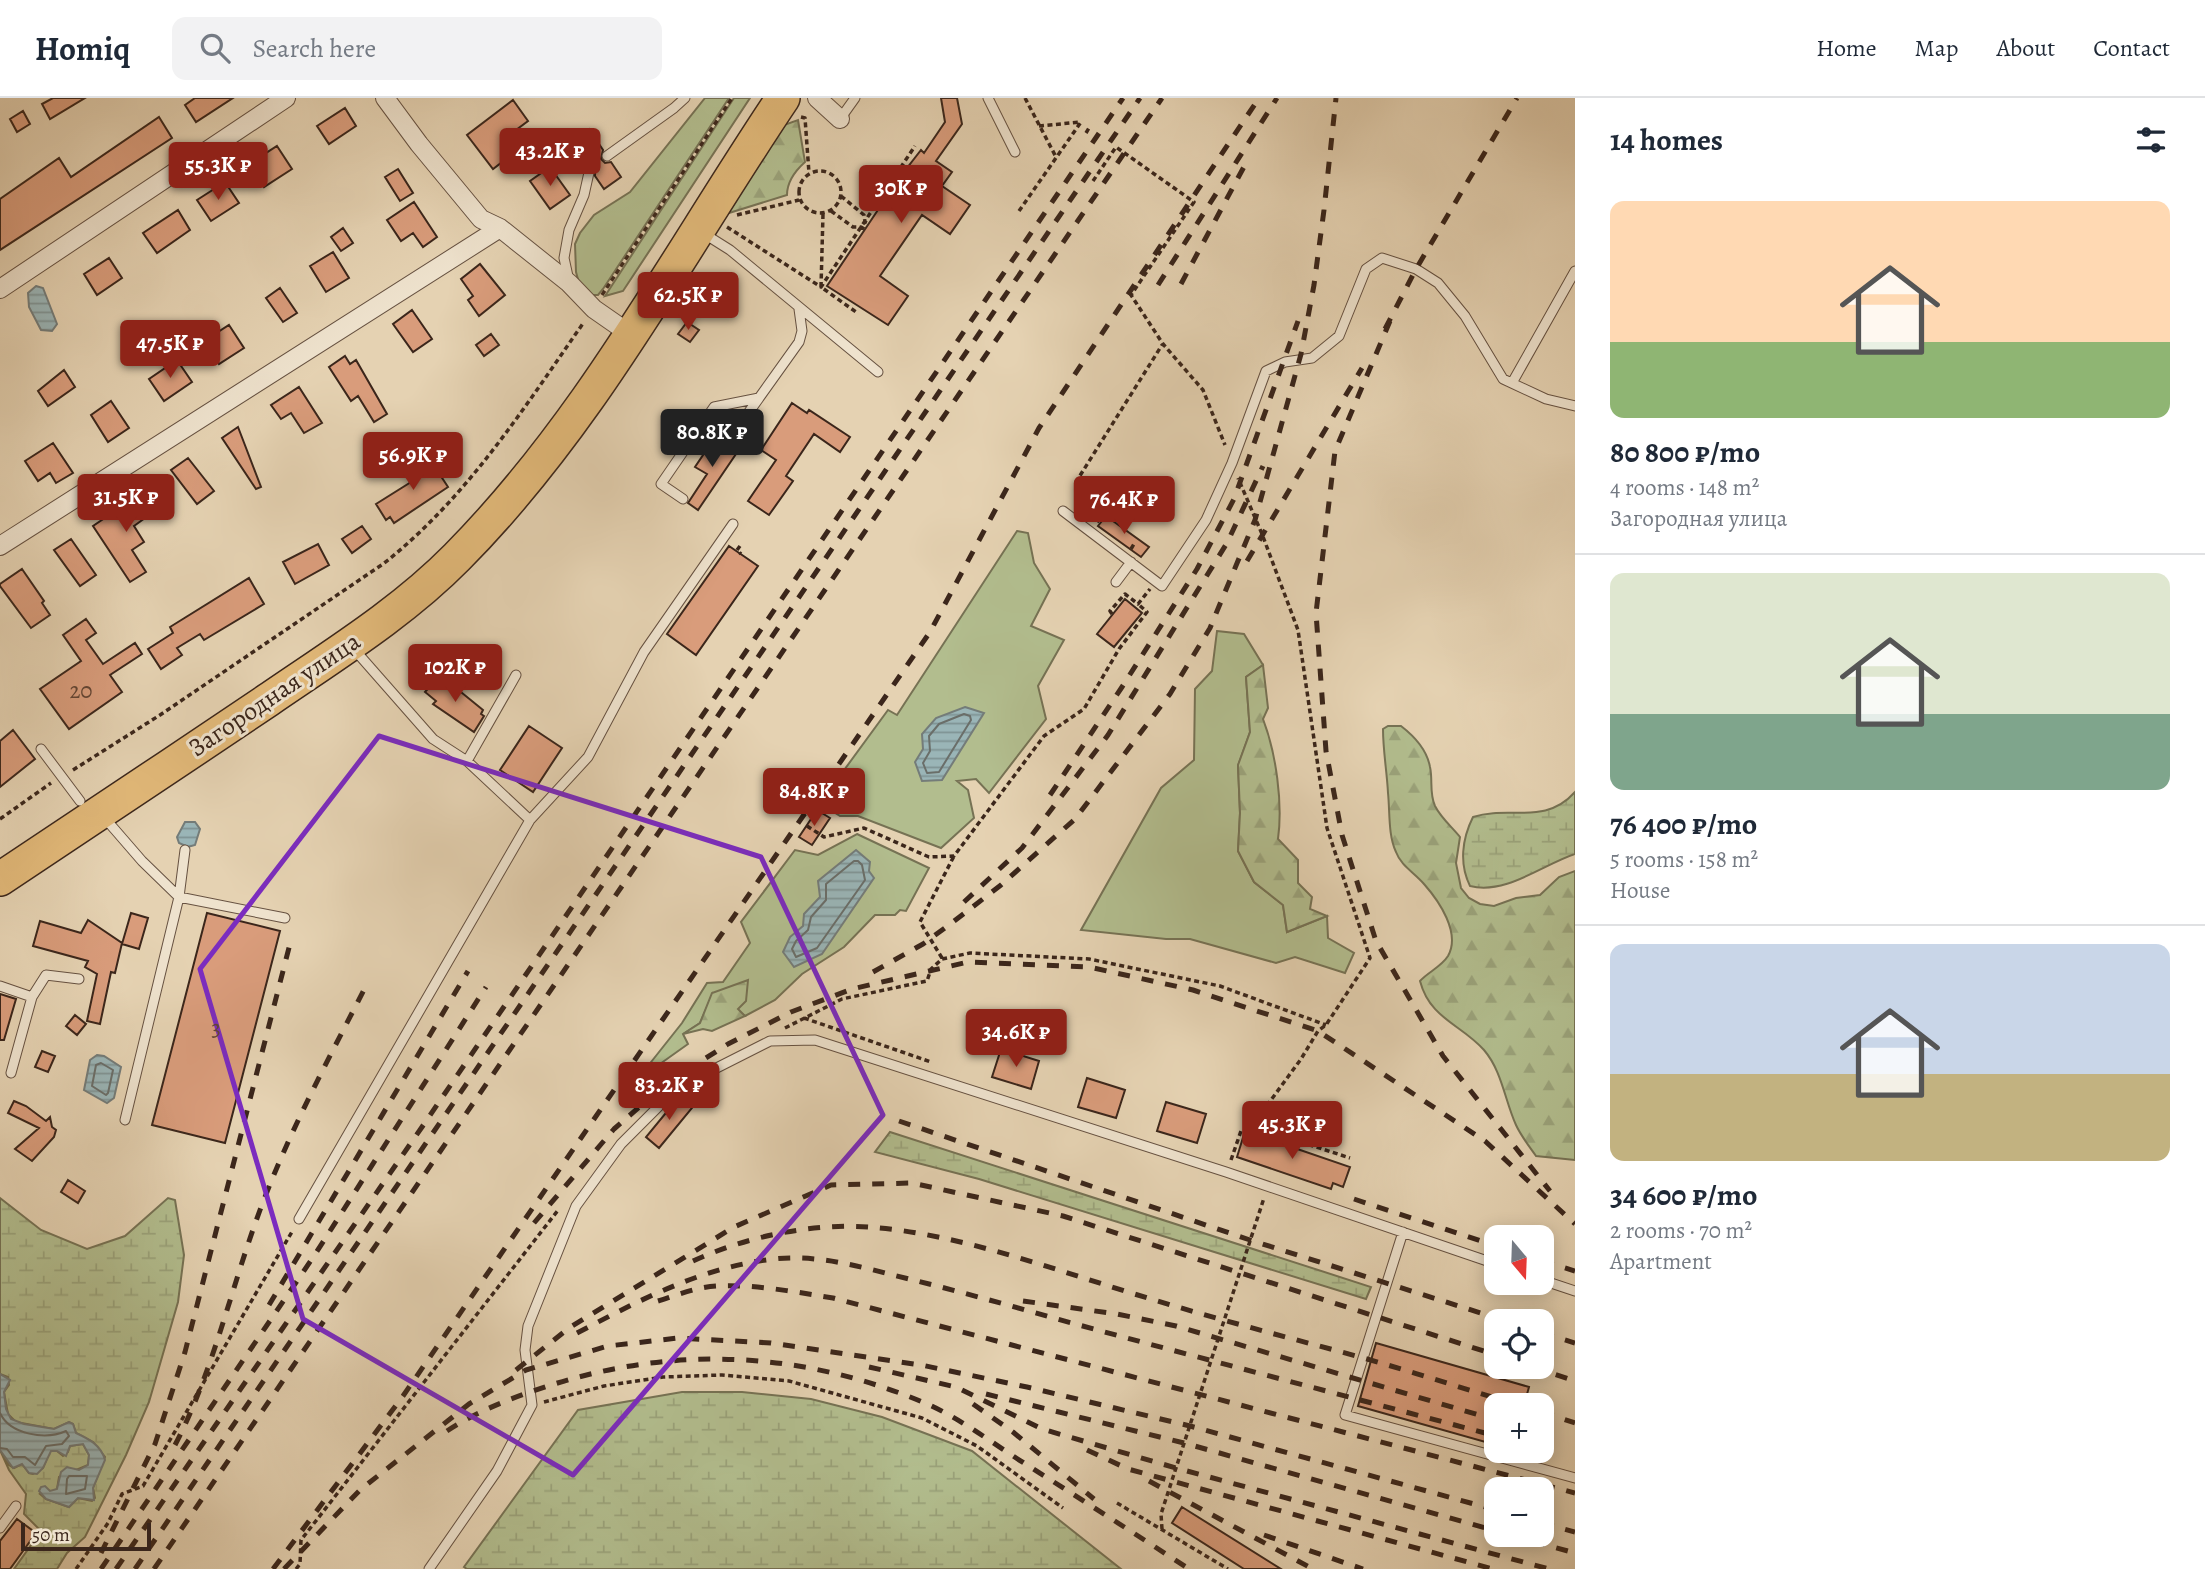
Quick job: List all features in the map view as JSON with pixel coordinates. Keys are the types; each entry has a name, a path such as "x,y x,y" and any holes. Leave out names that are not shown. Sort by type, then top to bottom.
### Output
{"highway":[{"name":"Загородная улица","path":"0,856 80,797 317,645 418,570 471,520 521,461 605,317 765,98"},
{"name":"Загородная улица","path":"0,879 80,797 349,644 456,559 530,477 711,231 788,107"}],"street":[{"path":"0,289 286,98"},
{"path":"385,98 481,219 500,229 569,283 605,317"},
{"path":"817,98 840,119"},
{"path":"0,546 500,229"}],"lane":[{"path":"607,156 685,98"},
{"path":"840,119 855,98"},
{"path":"988,98 1016,152"},
{"path":"569,283 564,258 569,230 584,195 590,167"},
{"path":"711,231 799,309 878,372"},
{"path":"1063,511 1163,586 1206,520 1232,463 1266,370 1285,362 1311,358 1339,336 1366,269 1381,258 1416,269 1438,283 1465,316 1503,379 1546,399 1575,406"},
{"path":"1512,383 1575,271"},
{"path":"736,430 799,342 802,331 799,309"},
{"path":"683,499 661,484 714,407 759,398"},
{"path":"299,1219 530,820 588,757 644,652 733,524"},
{"path":"1116,582 1131,562"},
{"path":"349,644 433,739 467,761 530,820"},
{"path":"467,761 516,675"},
{"path":"41,749 80,797 179,897 285,918"},
{"path":"125,1120 179,897 185,850"},
{"path":"11,1073 32,997 46,975 79,979"},
{"path":"0,986 32,997"},
{"path":"429,1569 497,1471 532,1405 525,1350 528,1326 576,1206 621,1144 677,1088 771,1041 816,1040 1268,1186 1484,1260"},
{"path":"1403,1232 1345,1415 1484,1453"},
{"path":"1554,1284 1575,1292"},
{"path":"1521,1463 1575,1478"},
{"path":"0,1528 16,1506"}],"path":[{"path":"0,819 80,797 160,715 406,546 486,462 605,317 732,98"},
{"path":"1025,98 1056,157"},
{"path":"788,107 805,118 809,173"},
{"path":"1018,211 1081,122 1039,126"},
{"path":"1086,133 1090,128"},
{"path":"821,287 863,229 915,146"},
{"path":"1093,181 1116,147 1194,202 1131,295 1163,344 1203,390 1298,630 1327,828 1370,958 1326,1025 1318,1031 1252,1126 1241,1131 1234,1151"},
{"path":"821,171 833,176 840,187 841,196 831,211 823,214 807,209 799,200 801,181 809,173 821,171"},
{"path":"841,196 864,215 867,223"},
{"path":"799,200 732,216 711,231 821,287 856,312"},
{"path":"831,211 853,227 863,229"},
{"path":"821,287 823,214"},
{"path":"1102,515 1076,482 1163,344"},
{"path":"740,545 737,550 741,554"},
{"path":"942,959 920,922 954,856 1044,736 1084,709 1119,649 1147,612 1138,604"},
{"path":"807,826 824,837 864,828 929,857 954,856"},
{"path":"775,1032 842,999 927,981 931,969 942,959 970,953 1089,959 1220,986 1326,1025"},
{"path":"1252,1126 1350,1158"},
{"path":"1162,1529 1161,1514 1268,1186"},
{"path":"296,1569 300,1564 301,1540 564,1203"},
{"path":"76,1569 108,1523 122,1494 143,1486 299,1219"},
{"path":"532,1405 604,1386 663,1377 722,1375 789,1381 922,1418 976,1446 1063,1508"},
{"path":"1117,1503 1228,1569"}],"highlighted area":[{"path":"379,736 761,857 883,1115 573,1475 303,1319 200,969"}],"green space":[{"path":"705,98 729,98 603,289 598,295 591,295 579,283 576,272 575,244 580,233 594,215 630,192"},
{"path":"734,98 750,98 623,291 605,296"},
{"path":"798,120 805,162 792,177 787,195 729,213 784,125"},
{"path":"1017,531 1028,533 1034,563 1050,589 1031,626 1064,640 1038,686 1046,719 989,793 976,779 957,781 968,790 974,818 941,848 858,816 840,816 820,803 888,710 897,715"},
{"path":"1217,631 1244,634 1263,665 1246,677 1250,732 1238,766 1238,851 1254,882 1283,905 1287,932 1327,916 1328,938 1354,953 1345,973 1295,957 1276,963 1190,939 1081,930 1161,788 1194,760 1195,689 1212,671"},
{"path":"1263,665 1268,708 1263,719 1272,747 1279,794 1278,839 1298,860 1298,883 1312,897 1310,909 1327,916 1287,932 1283,905 1254,882 1238,851 1238,765 1250,732 1246,677"},
{"path":"1388,726 1401,726 1415,739 1426,755 1435,806 1460,837 1456,863 1461,888 1469,898 1480,904 1494,906 1516,898 1540,895 1559,877 1575,871 1575,1160 1536,1156 1516,1125 1490,1058 1475,1041 1439,1013 1425,994 1420,981 1448,956 1452,937 1436,899 1401,861 1393,845 1383,737 1383,729"},
{"path":"1575,792 1575,854 1510,883 1483,888 1470,886 1464,869 1463,851 1473,817 1539,812 1551,809"},
{"path":"857,834 929,868 906,911 900,910 895,915 875,915 844,947 802,974 775,1000 745,1016 713,993 700,1023 683,1034 688,1044 636,1081 682,1023 707,983 723,982 750,943 741,922 795,850 818,855"},
{"path":"748,980 746,1001 738,1009 745,1016 712,1031 703,1029 683,1034 700,1023 712,993"},
{"path":"890,1132 1371,1287 1366,1299 979,1179 875,1152"},
{"path":"0,1198 41,1230 87,1249 125,1236 168,1198 175,1200 184,1255 178,1302 149,1402 85,1537 67,1553 57,1569 14,1569 41,1531 24,1514 26,1494 9,1470 0,1450 9,1465 14,1468 22,1464 33,1474 43,1468 50,1451 57,1451 63,1456 70,1446 83,1444 89,1455 88,1465 59,1477 57,1489 40,1494 46,1499 69,1507 78,1498 92,1501 95,1498 93,1488 105,1457 93,1442 76,1433 73,1424 69,1422 54,1429 16,1422 8,1414 4,1392 9,1385 8,1377 0,1374"},
{"path":"682,1392 742,1392 811,1399 882,1417 972,1451 1121,1569 464,1567 578,1410"}],"water":[{"path":"36,286 43,288 57,324 52,331 41,330 29,307 28,293"},
{"path":"965,707 984,713 942,780 922,781 915,762 923,749 922,734 936,718"},
{"path":"185,822 195,822 200,829 195,845 188,847 179,843 177,837"},
{"path":"856,850 870,862 869,871 874,878 822,954 794,967 783,952 790,937 803,926 804,914 820,897 818,881"},
{"path":"97,1055 104,1056 121,1067 114,1098 107,1103 84,1090 90,1060"},
{"path":"0,1374 10,1380 4,1392 6,1409 11,1419 54,1429 69,1422 73,1424 76,1433 101,1450 105,1460 93,1488 94,1500 78,1498 69,1507 46,1499 39,1491 45,1486 50,1491 57,1489 61,1472 67,1467 79,1470 88,1465 89,1455 83,1444 70,1446 66,1456 51,1451 37,1474 29,1473 22,1464 13,1468 0,1450"}],"building":[{"path":"53,98 85,98 50,119 42,104"},
{"path":"195,98 233,98 196,122 185,105"},
{"path":"941,98 957,98 962,124 936,161 952,172 942,186 970,205 950,234 922,215 880,276 908,296 888,325 827,286 900,177 921,150 924,153 945,122"},
{"path":"513,100 528,121 508,136 519,149 493,169 467,135"},
{"path":"345,108 356,126 329,144 317,126"},
{"path":"23,111 30,124 17,132 10,119"},
{"path":"159,117 172,138 0,250 0,199 59,158 71,177"},
{"path":"589,129 603,150 601,159 605,163 611,162 621,177 604,189 595,176 595,163 586,162 571,140"},
{"path":"277,146 292,169 264,187 249,164"},
{"path":"550,167 570,195 550,209 530,181"},
{"path":"398,169 413,193 400,201 385,177"},
{"path":"225,182 239,203 211,221 197,200"},
{"path":"414,202 437,237 423,247 413,233 401,241 387,220"},
{"path":"178,210 190,230 157,253 143,233"},
{"path":"343,228 353,243 341,251 331,237"},
{"path":"333,252 349,278 326,292 310,266"},
{"path":"109,258 122,278 97,295 84,274"},
{"path":"480,264 505,295 479,316 468,300 473,296 461,279"},
{"path":"280,288 297,313 283,322 266,298"},
{"path":"412,310 432,339 413,352 393,324"},
{"path":"687,322 699,330 690,342 678,334"},
{"path":"229,325 244,348 219,364 204,341"},
{"path":"491,334 499,345 484,356 476,345"},
{"path":"345,356 350,364 356,360 387,414 374,422 358,396 351,401 329,367"},
{"path":"177,360 192,382 164,401 149,379"},
{"path":"64,370 75,387 48,406 38,391"},
{"path":"299,387 322,423 304,433 291,413 281,419 271,405"},
{"path":"111,401 129,428 108,442 91,415"},
{"path":"792,403 807,413 809,410 850,437 840,452 814,434 786,476 793,481 769,515 748,501 776,460 761,450"},
{"path":"238,427 261,487 256,489 222,438"},
{"path":"716,436 738,451 698,510 688,503 707,474 695,467"},
{"path":"53,443 73,473 56,483 50,473 38,481 25,461"},
{"path":"188,458 214,491 197,504 171,470"},
{"path":"429,458 448,487 394,523 390,517 386,520 376,504 411,482 405,474"},
{"path":"143,492 156,510 134,526 144,542 132,550 146,572 130,582 93,526"},
{"path":"1106,516 1149,547 1141,557 1098,526"},
{"path":"362,526 371,539 352,553 342,539"},
{"path":"71,539 96,575 80,586 54,550"},
{"path":"318,544 329,565 295,584 283,562"},
{"path":"729,546 758,566 696,655 667,634"},
{"path":"22,569 44,601 42,603 50,615 31,628 0,586"},
{"path":"249,578 264,604 204,640 200,634 177,648 182,655 161,669 148,649 173,633 170,627"},
{"path":"1125,599 1142,613 1114,647 1097,634"},
{"path":"86,619 96,633 86,640 103,664 135,643 142,654 110,675 122,692 69,729 40,689 81,661 63,635"},
{"path":"440,675 483,710 481,714 484,716 474,732 433,704 436,701 425,692"},
{"path":"529,726 562,748 533,792 500,770"},
{"path":"13,730 35,759 0,787 0,741"},
{"path":"817,810 830,818 812,845 799,837"},
{"path":"131,913 148,918 139,949 122,944"},
{"path":"207,913 280,931 225,1143 152,1125"},
{"path":"88,920 122,943 115,973 111,972 100,1024 87,1021 97,974 85,967 88,961 33,946 40,921 81,933"},
{"path":"0,994 16,999 4,1040 0,1040"},
{"path":"75,1015 86,1024 77,1035 66,1026"},
{"path":"1001,1049 1039,1061 1031,1089 992,1077"},
{"path":"42,1051 55,1056 48,1072 35,1067"},
{"path":"1087,1078 1125,1090 1116,1118 1078,1107"},
{"path":"679,1097 692,1108 659,1148 646,1137"},
{"path":"14,1101 26,1106 46,1121 50,1117 52,1127 56,1130 54,1137 32,1161 15,1149 39,1128 8,1113"},
{"path":"1166,1102 1206,1114 1197,1143 1157,1131"},
{"path":"1245,1131 1350,1167 1343,1187 1333,1183 1331,1189 1237,1157"},
{"path":"68,1180 85,1191 78,1203 61,1192"},
{"path":"1376,1343 1484,1374 1484,1379 1501,1379 1529,1387 1527,1393 1484,1393 1484,1442 1358,1406"},
{"path":"1182,1507 1281,1569 1244,1569 1172,1523"},
{"path":"17,1519 36,1533 10,1569 0,1569 0,1541"}],"railway":[{"path":"116,1569 422,1127 1123,98"},
{"path":"135,1569 1140,98"},
{"path":"154,1569 1162,98"},
{"path":"273,1569 403,1396 930,632 1039,428 1259,98"},
{"path":"1158,285 1277,98"},
{"path":"873,972 923,944 953,922 1001,885 1075,819 1170,694 1210,628 1255,520 1301,354 1314,285 1336,98"},
{"path":"1385,329 1416,269 1517,98"},
{"path":"1181,284 1246,163"},
{"path":"1050,795 1197,569 1234,499 1298,321"},
{"path":"1390,321 1335,451 1316,613 1326,751 1342,835 1376,941 1443,1056 1550,1191"},
{"path":"1247,561 1362,368"},
{"path":"964,902 1022,848 1108,735 1227,543 1263,466"},
{"path":"101,1553 155,1444 185,1352 292,936"},
{"path":"534,1223 614,1129 668,1082 728,1044 791,1012 852,989 968,962 1089,967 1193,990 1318,1031 1485,1141 1575,1224"},
{"path":"269,1305 468,971"},
{"path":"175,1445 211,1359 271,1181 310,1096 367,984"},
{"path":"101,1569 314,1256 486,987"},
{"path":"899,1121 1250,1240 1484,1314"},
{"path":"516,1370 569,1328 734,1227 831,1185 912,1183 1063,1216 1484,1351"},
{"path":"1354,1199 1484,1242"},
{"path":"693,1261 756,1239 824,1227 868,1227 939,1237 1484,1395"},
{"path":"577,1333 648,1297 697,1277 747,1263 809,1258 946,1288 1484,1433"},
{"path":"1554,1265 1575,1271"},
{"path":"658,1301 717,1286 746,1286 833,1298 1575,1493"},
{"path":"1023,1301 1117,1314 1176,1326 1484,1416"},
{"path":"1554,1337 1575,1343"},
{"path":"284,1569 360,1490 469,1404 526,1370 608,1346 678,1338 771,1343 921,1365 1027,1387 1190,1426 1484,1507"},
{"path":"447,1431 509,1400 596,1373 643,1364 690,1360 785,1364 878,1386 925,1403 951,1416 1189,1569"},
{"path":"869,1367 956,1387 1042,1429 1549,1569"},
{"path":"1554,1374 1575,1381"},
{"path":"986,1394 1184,1443 1484,1528"},
{"path":"973,1404 1013,1432 1094,1499"},
{"path":"1554,1416 1575,1423"},
{"path":"1087,1450 1128,1469 1493,1569"},
{"path":"1149,1481 1313,1569"},
{"path":"1554,1526 1575,1532"},
{"path":"1264,1535 1363,1569"},
{"path":"1553,1547 1575,1553"}]}
